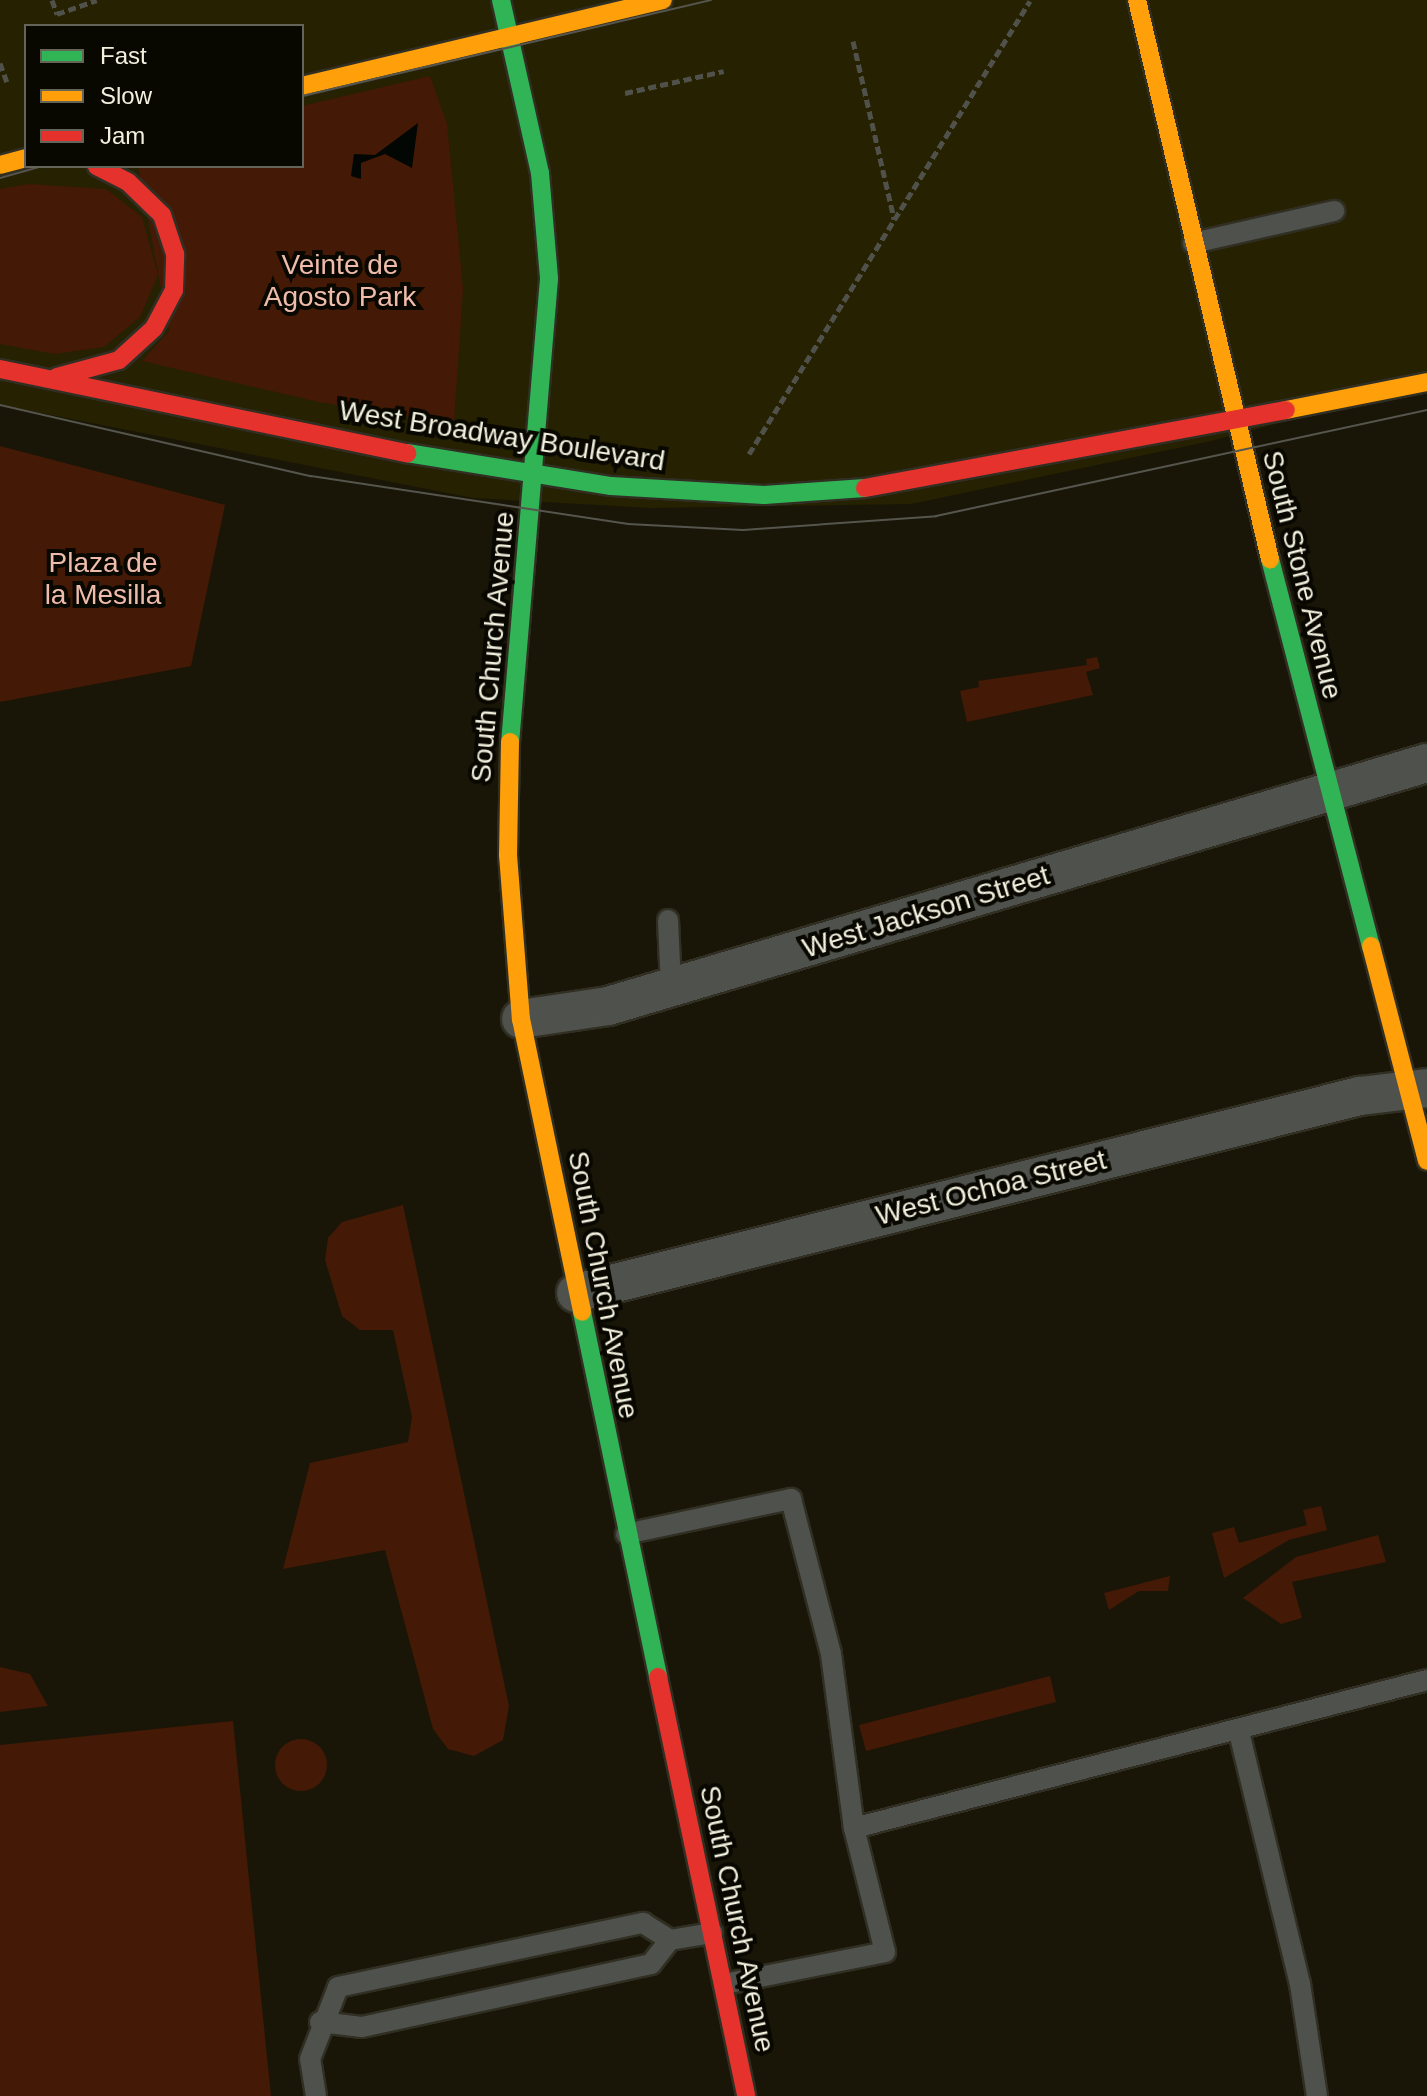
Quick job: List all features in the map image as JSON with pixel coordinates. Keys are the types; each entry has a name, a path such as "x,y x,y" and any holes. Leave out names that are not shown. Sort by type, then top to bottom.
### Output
{"street":[{"name":"South Church Avenue","path":"501,0 512,35 540,173 549,279 536,475 510,739 508,855 521,1019 626,1534 746,2096"},
{"path":"304,86 663,0"},
{"name":"South Stone Avenue","path":"1137,0 1235,423 1328,792 1418,1090 1427,1161"},
{"path":"0,165 24,159"},
{"path":"43,379 119,360 154,328 174,290 175,254 162,215 128,182 101,168"},
{"name":"West Broadway Boulevard","path":"0,369 536,475 651,489 833,494 1235,423 1427,382"},
{"name":"West Jackson Street","path":"521,1019 671,987 1427,763"},
{"name":"West Ochoa Street","path":"576,1293 1360,1096 1418,1090"}],"lane":[{"path":"1193,243 1334,211"},
{"path":"668,920 671,987"},
{"path":"626,1534 791,1499 831,1654 854,1828 885,1952 724,1984"},
{"path":"854,1828 1239,1732 1427,1680"},
{"path":"1239,1732 1300,1984 1317,2096"},
{"path":"316,2096 310,2059 320,2022 338,1987 643,1923 670,1940 712,1933"},
{"path":"320,2022 362,2027 651,1964 670,1940"}],"path":[{"path":"52,0 57,14 97,0"},
{"path":"742,465 1030,1"},
{"path":"853,41 894,220"},
{"path":"0,63 7,82"},
{"path":"625,93 724,71"}],"shaded area":[{"path":"0,0 1427,0 1427,384 1211,441 911,504 652,508 473,498 0,405"},
{"path":"418,123 412,168 385,154 361,163 361,179 351,176 354,154 375,155"}],"green space":[{"name":"Veinte de Agosto Park","path":"430,76 447,124 463,288 454,424 319,402 142,361 169,331 138,168 304,168 304,106"},
{"path":"28,184 106,189 142,217 158,275 140,317 104,347 54,354 0,344 0,189"},
{"name":"Plaza de la Mesilla","path":"0,446 225,505 191,666 0,702"},
{"path":"1097,657 1100,668 1086,672 1093,695 967,722 960,691 979,687 978,681 1087,665 1086,659"},
{"path":"403,1205 509,1706 503,1740 474,1756 448,1749 433,1729 385,1550 283,1569 310,1463 408,1442 412,1417 393,1330 360,1330 342,1316 325,1260 328,1238 342,1222"},
{"path":"1321,1506 1327,1530 1289,1540 1224,1578 1212,1533 1234,1527 1239,1543 1307,1525 1303,1510"},
{"path":"1378,1535 1386,1562 1292,1582 1302,1618 1281,1624 1243,1598 1296,1557"},
{"path":"1170,1576 1168,1591 1139,1591 1109,1610 1104,1593"},
{"path":"0,1667 30,1674 48,1706 0,1712"},
{"path":"1050,1676 1056,1702 866,1751 859,1725"},
{"path":"233,1721 271,2096 0,2096 0,1745"},
{"path":"301,1739 320,1746 327,1765 320,1784 301,1791 282,1784 275,1765 282,1746"}],"tram line":[{"path":"304,96 711,0"},
{"path":"0,178 36,168"},
{"path":"0,405 311,476 628,524 743,530 936,516 1427,410"}],"traffic: fast":[{"path":"501,0 540,173 549,279 510,742"},
{"path":"407,453 611,486 764,495 865,488"},
{"path":"1270,559 1371,946"},
{"path":"582,1312 658,1677"}],"traffic: slow":[{"path":"304,86 663,0"},
{"path":"1137,0 1270,559"},
{"path":"0,165 24,159"},
{"path":"1286,410 1427,382"},
{"path":"510,742 508,855 521,1019 582,1312"},
{"path":"1371,946 1427,1161"}],"traffic: jam":[{"path":"57,377 119,360 154,328 174,290 175,254 162,215 128,182 101,168"},
{"path":"0,369 407,453"},
{"path":"865,488 1286,410"},
{"path":"658,1677 746,2096"}]}
